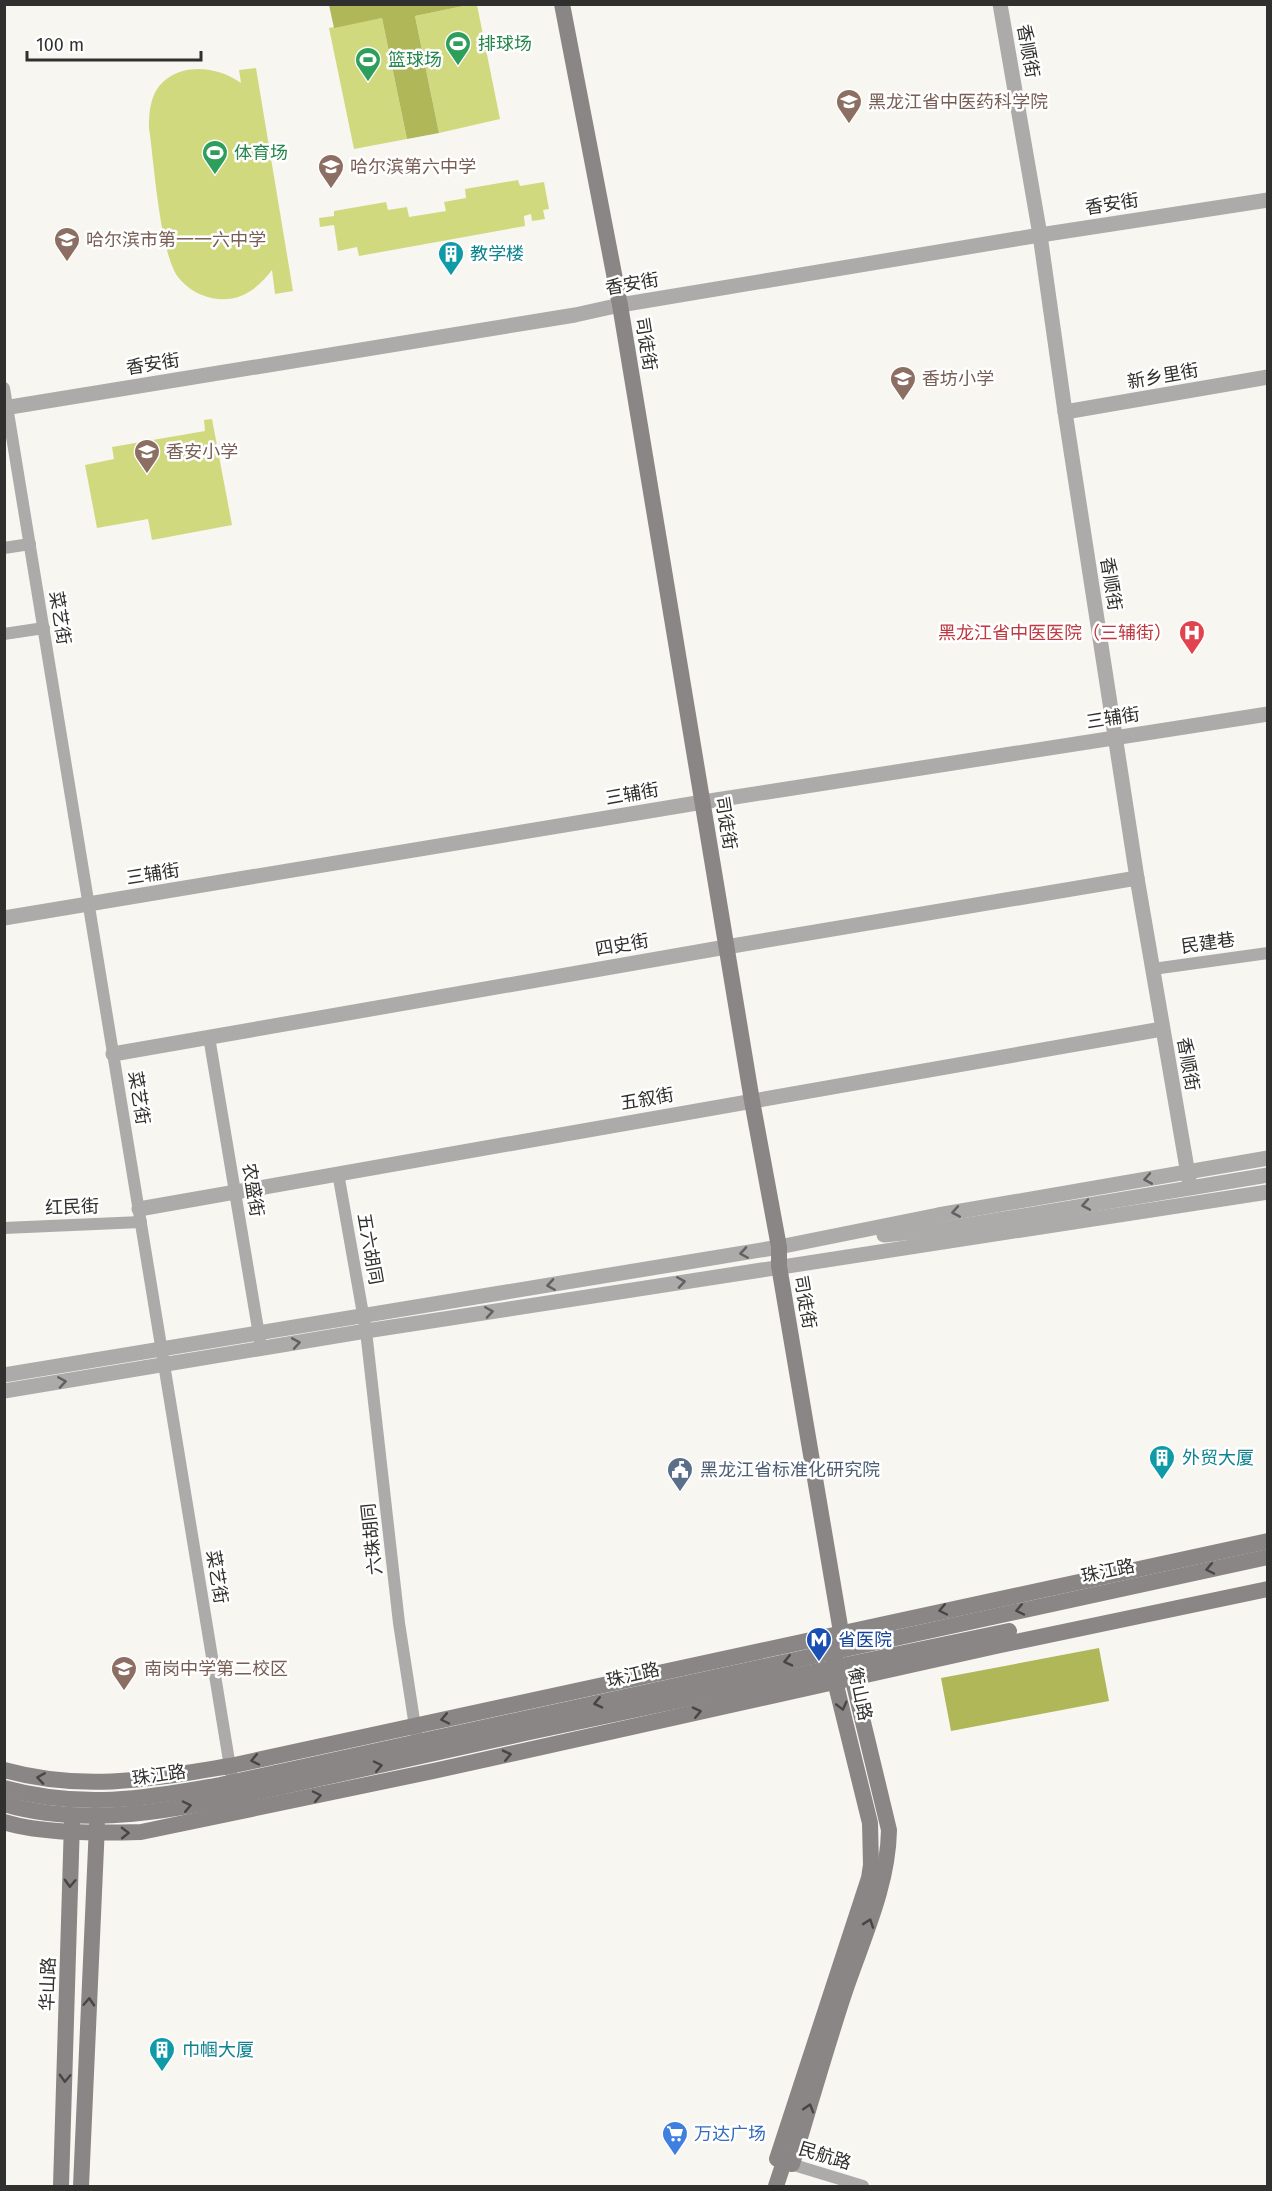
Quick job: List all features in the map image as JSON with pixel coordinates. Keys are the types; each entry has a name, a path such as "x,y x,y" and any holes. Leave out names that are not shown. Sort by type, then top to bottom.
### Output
{"main road":[{"name":"司徒街","path":"562,4 620,305 726,947 779,1247 779,1266 841,1632 838,1650"},
{"name":"珠江路","path":"4,1788 30,1795 72,1816 96,1833 141,1832 234,1789 415,1726 1268,1541"},
{"name":"珠江路","path":"4,1822 72,1816 97,1808 152,1813 234,1789 417,1743 1268,1557"},
{"name":"珠江路","path":"843,1673 1268,1577"},
{"name":"珠江路","path":"4,1770 72,1782 97,1783 156,1778 234,1789 669,1702 996,1646 1268,1589"},
{"name":"衡山路","path":"776,2187 872,1865 870,1823 838,1650"},
{"name":"华山路","path":"61,2187 72,1782"},
{"path":"81,2187 97,1783"},
{"name":"珠江路","path":"4,1804 36,1812 72,1816"}],"street":[{"name":"香顺街","path":"1000,4 1040,235 1137,878 1195,1205"},
{"name":"香安街","path":"6,408 543,320 620,305 1040,235 1268,200"},
{"name":"新乡里街","path":"1065,412 1268,377"},
{"name":"菜艺街","path":"4,388 234,1789"},
{"path":"4,548 30,544"},
{"path":"4,634 44,628"},
{"name":"三辅街","path":"4,918 703,802 1268,714"},
{"name":"四史街","path":"114,1054 1137,878"},
{"name":"民建巷","path":"1153,969 1268,953"},
{"name":"五叙街","path":"140,1215 235,1191 1162,1029"},
{"name":"农盛街","path":"209,1037 260,1341"},
{"path":"4,1376 163,1357 365,1323 779,1247 938,1215 1268,1158"},
{"name":"五六胡同","path":"338,1173 365,1323"},
{"path":"802,1242 944,1229 1268,1174"},
{"path":"365,1323 779,1266 1195,1205 1268,1192"},
{"name":"红民街","path":"4,1228 140,1215"},
{"name":"六珠胡同","path":"365,1323 399,1623 417,1743"},
{"path":"4,1391 163,1357"},
{"name":"民航路","path":"784,2162 863,2187"}],"green space":[{"path":"329,5 468,5 415,16 439,133 407,139 382,18 334,28"},
{"name":"排球场","path":"477,5 500,119 439,133 415,16"},
{"name":"篮球场","path":"382,18 407,139 354,149 329,28"},
{"name":"体育场","path":"256,68 293,291 275,294 272,270 249,292 235,298 212,298 201,295 186,285 178,277 172,265 162,228 156,184 149,128 151,104 162,83 180,72 212,70 241,83 239,70"},
{"path":"518,180 520,186 544,182 549,209 543,210 545,219 532,221 531,214 524,216 525,226 359,256 357,247 338,251 334,225 320,227 319,218 334,216 334,211 386,202 388,210 407,207 409,217 446,211 444,202 466,198 465,189"},
{"path":"212,419 232,525 152,540 148,519 97,528 85,465 114,459 112,447 205,431 204,420"},
{"path":"1099,1648 1109,1701 951,1731 941,1678"}],"place":[{"name":"排球场","path":"458,67"},
{"name":"篮球场","path":"368,83"},
{"name":"黑龙江省中医药科学院","path":"849,125"},
{"name":"体育场","path":"215,176"},
{"name":"哈尔滨第六中学","path":"331,190"},
{"name":"哈尔滨市第一一六中学","path":"67,263"},
{"name":"教学楼","path":"451,277"},
{"name":"香坊小学","path":"903,402"},
{"name":"香安小学","path":"147,475"},
{"name":"黑龙江省中医医院（三辅街）","path":"1192,656"},
{"name":"外贸大厦","path":"1162,1481"},
{"name":"黑龙江省标准化研究院","path":"680,1493"},
{"name":"省医院","path":"819,1663"},
{"name":"南岗中学第二校区","path":"124,1692"},
{"name":"巾帼大厦","path":"162,2073"},
{"name":"万达广场","path":"675,2157"}]}
